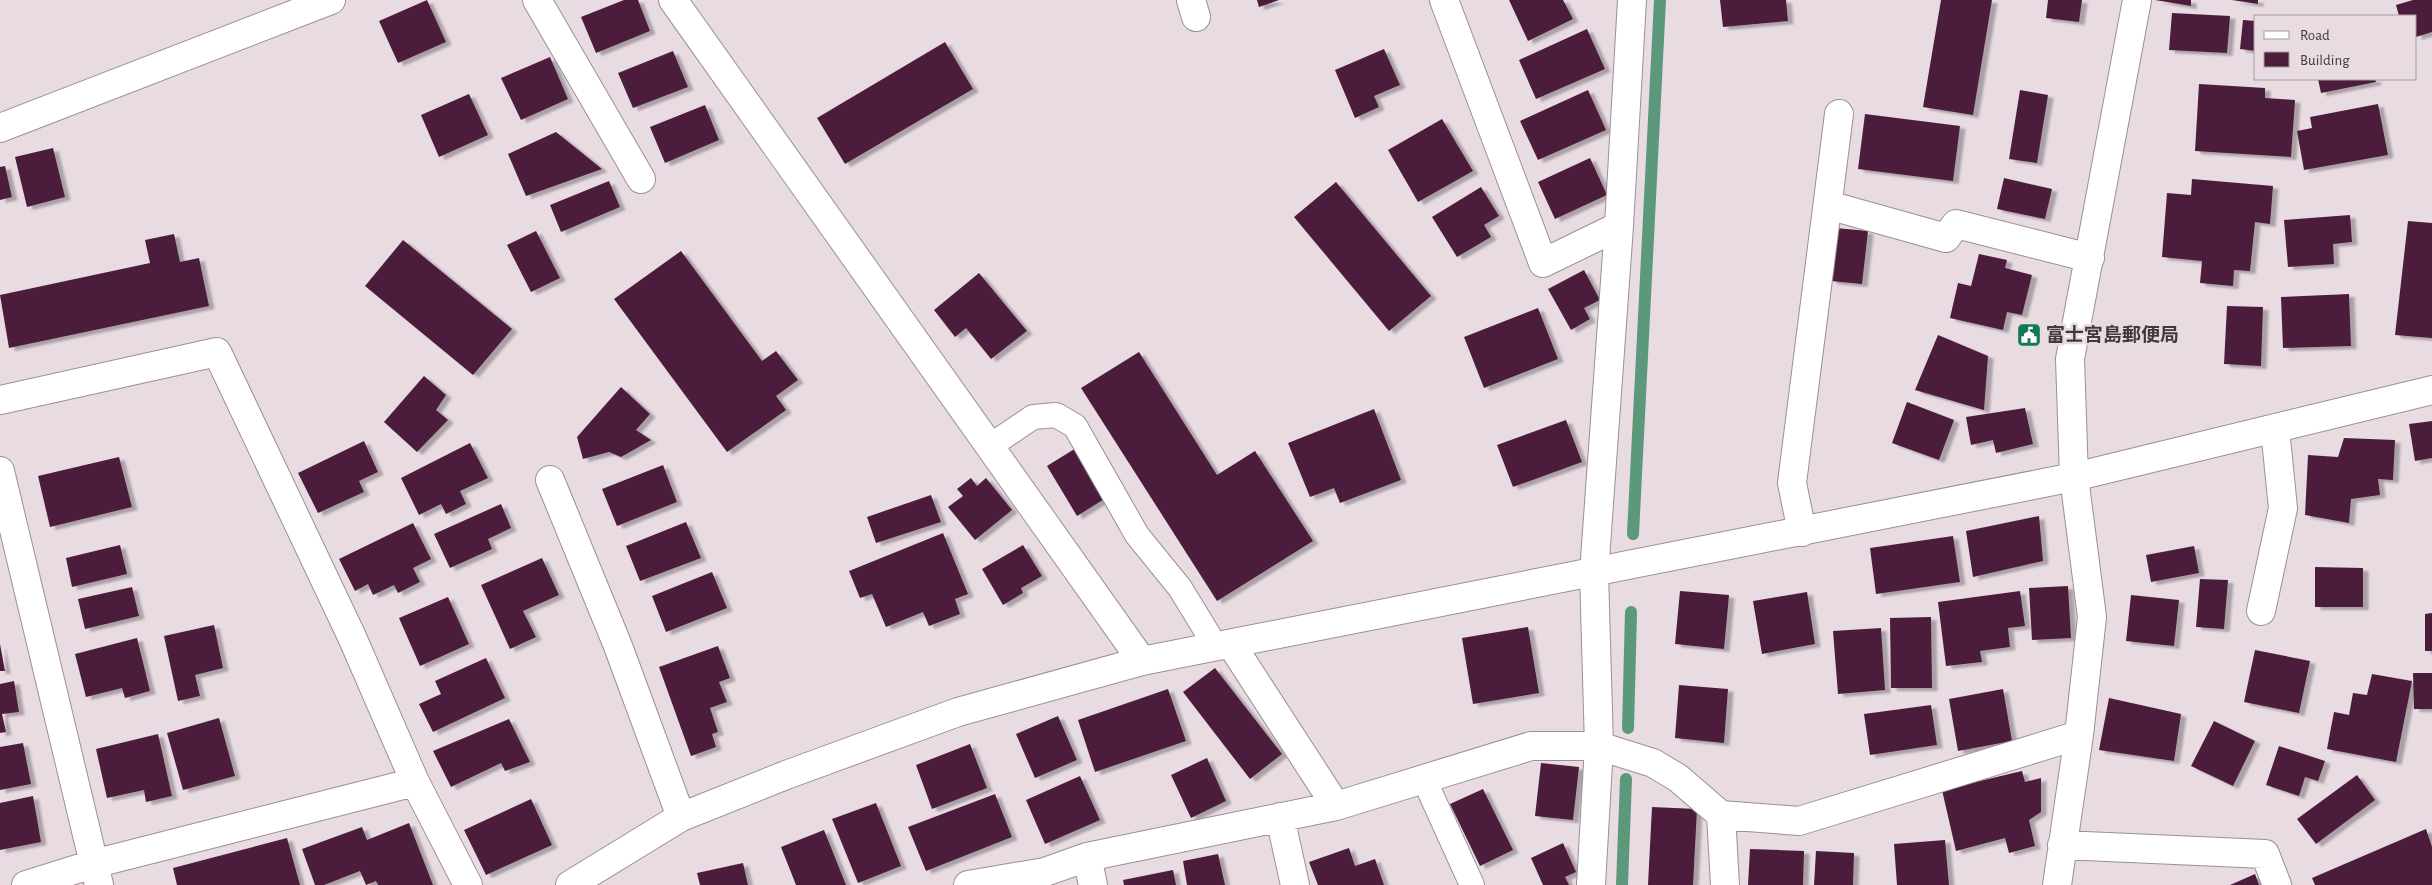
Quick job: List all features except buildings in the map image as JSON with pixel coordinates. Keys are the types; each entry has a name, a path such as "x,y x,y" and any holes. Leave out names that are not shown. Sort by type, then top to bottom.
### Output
{"street":[{"path":"0,128 331,0"},
{"path":"537,0 641,179"},
{"path":"673,0 1142,661"},
{"path":"1444,0 1543,263 1619,226"},
{"path":"1591,885 1599,746 1594,573 1619,226 1632,0"},
{"path":"2056,885 2080,735 2092,617 2074,477 2070,360 2137,0"},
{"path":"1802,532 1792,483 1839,114"},
{"path":"1828,205 1946,238 1956,224 2090,258"},
{"path":"0,400 217,352 352,637 415,782 468,885"},
{"path":"570,885 681,817 786,775 958,712 1142,661 2074,477 2432,390"},
{"path":"2261,611 2282,508 2275,428"},
{"path":"0,471 96,875"},
{"path":"550,480 618,646 681,817"},
{"path":"1224,645 1336,806"},
{"path":"968,885 1045,872 1087,857 1336,806 1530,746 1599,746 1653,763 1678,778 1721,815 1799,821 2080,735"},
{"path":"26,885 96,875 415,782"},
{"path":"1721,815 1725,885"},
{"path":"1280,817 1295,885"},
{"path":"2062,845 2265,854 2277,885"},
{"path":"1087,857 1093,885"}],"lane":[{"path":"990,446 1033,417 1056,415 1076,426 1137,535 1224,645"},
{"path":"1424,779 1472,885"}],"waterway":[{"path":"1633,534 1660,0"},
{"path":"1628,728 1631,612"},
{"path":"1622,885 1626,779"}],"place":[{"name":"富士宮島郵便局","path":"2029,335"}]}
